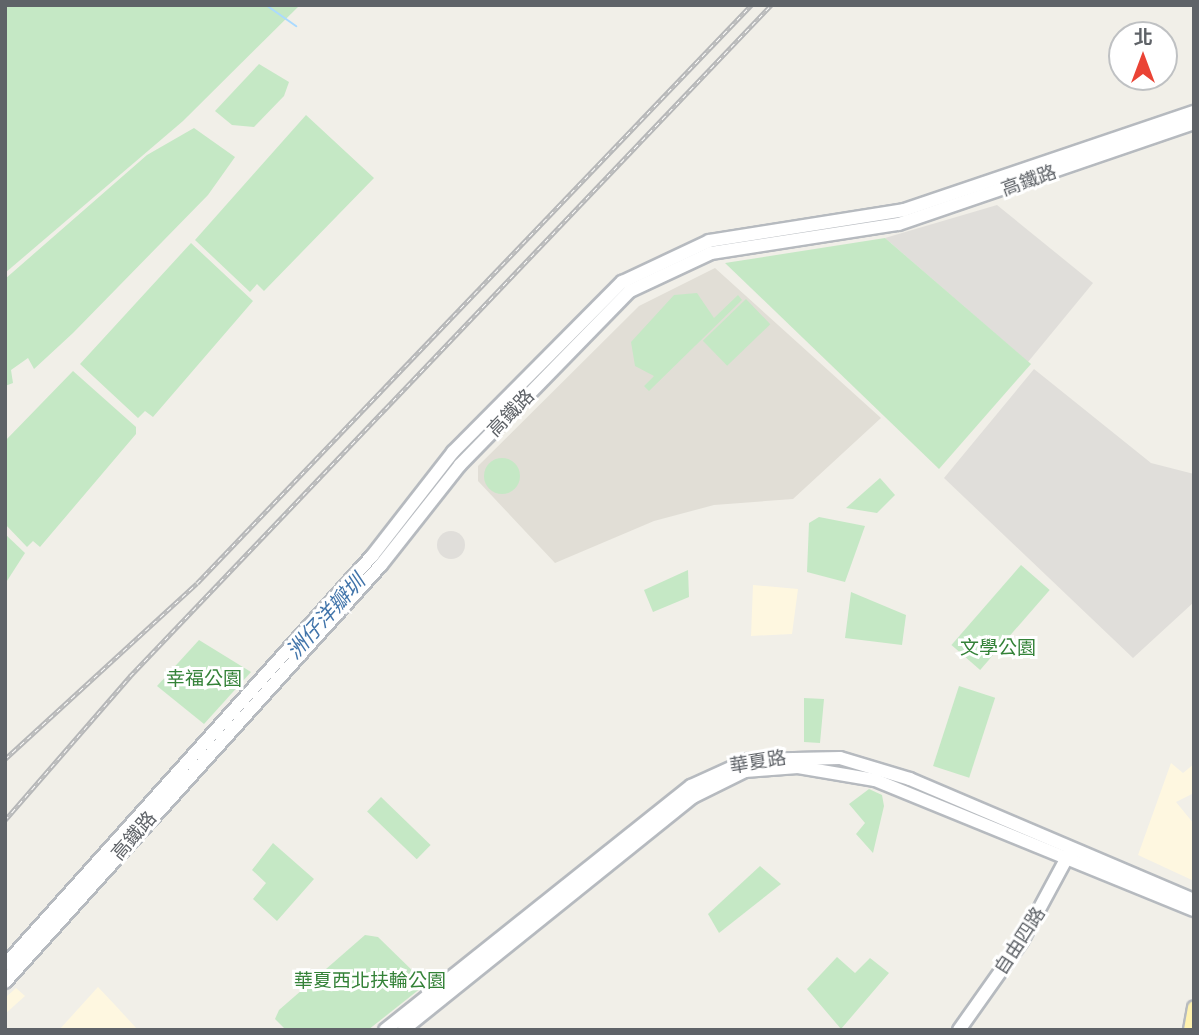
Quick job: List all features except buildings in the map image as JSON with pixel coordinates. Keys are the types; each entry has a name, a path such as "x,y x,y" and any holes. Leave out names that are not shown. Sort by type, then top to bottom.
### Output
{"main road":[{"path":"1190,1030 1194,1007"}],"street":[{"name":"高鐵路","path":"5,965 372,556 453,452 622,282 709,241 904,210 1194,112"},
{"name":"高鐵路","path":"5,982 381,565 460,465 630,291 710,253 899,224 1194,123"},
{"name":"華夏路","path":"385,1030 722,767 772,757 840,758 948,791 1194,910"},
{"name":"華夏路","path":"403,1030 697,793 745,771 798,767 875,780 1194,900"},
{"name":"自由四路","path":"959,1030 1022,941 1070,852"}],"shaded area":[{"path":"997,205 1093,283 1028,362 885,238"},
{"path":"715,268 881,418 793,499 714,505 654,521 555,563 478,481 478,466 639,306"},
{"path":"1034,369 1151,463 1194,474 1194,602 1133,658 944,478"},
{"path":"451,531 461,535 465,545 461,555 451,559 441,555 437,545 441,535"},
{"path":"753,585 798,589 792,634 751,636"},
{"path":"1171,763 1183,773 1194,764 1194,793 1176,802 1194,824 1194,881 1138,855"},
{"path":"98,987 115,1005 138,1030 59,1030"},
{"path":"16,988 25,996 5,1014 5,998"}],"green space":[{"path":"5,5 300,5 183,121 5,273"},
{"path":"259,64 289,82 284,96 254,127 232,125 215,111"},
{"path":"306,115 374,178 264,291 257,284 250,292 195,240"},
{"path":"194,128 235,157 208,195 73,333 34,369 28,358 11,370 13,383 5,386 5,279 147,155"},
{"path":"885,238 1031,364 939,469 725,263"},
{"path":"191,243 253,301 153,417 145,411 138,418 80,364"},
{"path":"697,293 714,318 738,295 742,300 649,391 644,386 654,376 635,366 631,342 674,295"},
{"path":"746,299 770,324 727,366 703,341"},
{"path":"73,371 136,427 136,434 40,547 33,541 27,547 5,524 5,441"},
{"path":"502,458 515,463 520,476 515,489 502,494 489,489 484,476 489,463"},
{"path":"880,478 895,495 877,513 846,508"},
{"path":"819,517 865,526 845,582 807,572 809,523"},
{"path":"5,534 25,553 5,584"},
{"name":"文學公園","path":"1021,565 1050,590 980,670 951,645"},
{"path":"688,570 689,597 653,612 644,590"},
{"path":"851,592 906,615 902,645 845,638"},
{"name":"幸福公園","path":"199,640 251,672 204,724 157,686"},
{"name":"文學公園","path":"959,686 995,698 969,778 933,766"},
{"path":"804,698 824,699 820,743 804,742"},
{"path":"869,789 882,795 884,806 873,853 856,834 865,823 849,804"},
{"path":"381,797 431,845 417,859 367,811"},
{"path":"273,843 314,879 277,921 253,899 266,883 252,870"},
{"path":"760,866 781,884 719,933 708,914"},
{"name":"華夏西北扶輪公園","path":"365,935 378,937 421,979 421,988 368,1030 286,1030 275,1019 279,1010"},
{"path":"837,957 855,973 870,958 889,973 841,1029 807,989"}],"waterway":[{"path":"266,5 296,26"},
{"name":"洲仔洋瓣圳","path":"492,423 549,364"},
{"name":"洲仔洋瓣圳","path":"413,515 432,488"}],"railway":[{"path":"5,759 197,583 751,5"},
{"path":"5,820 130,676 771,5"}]}
